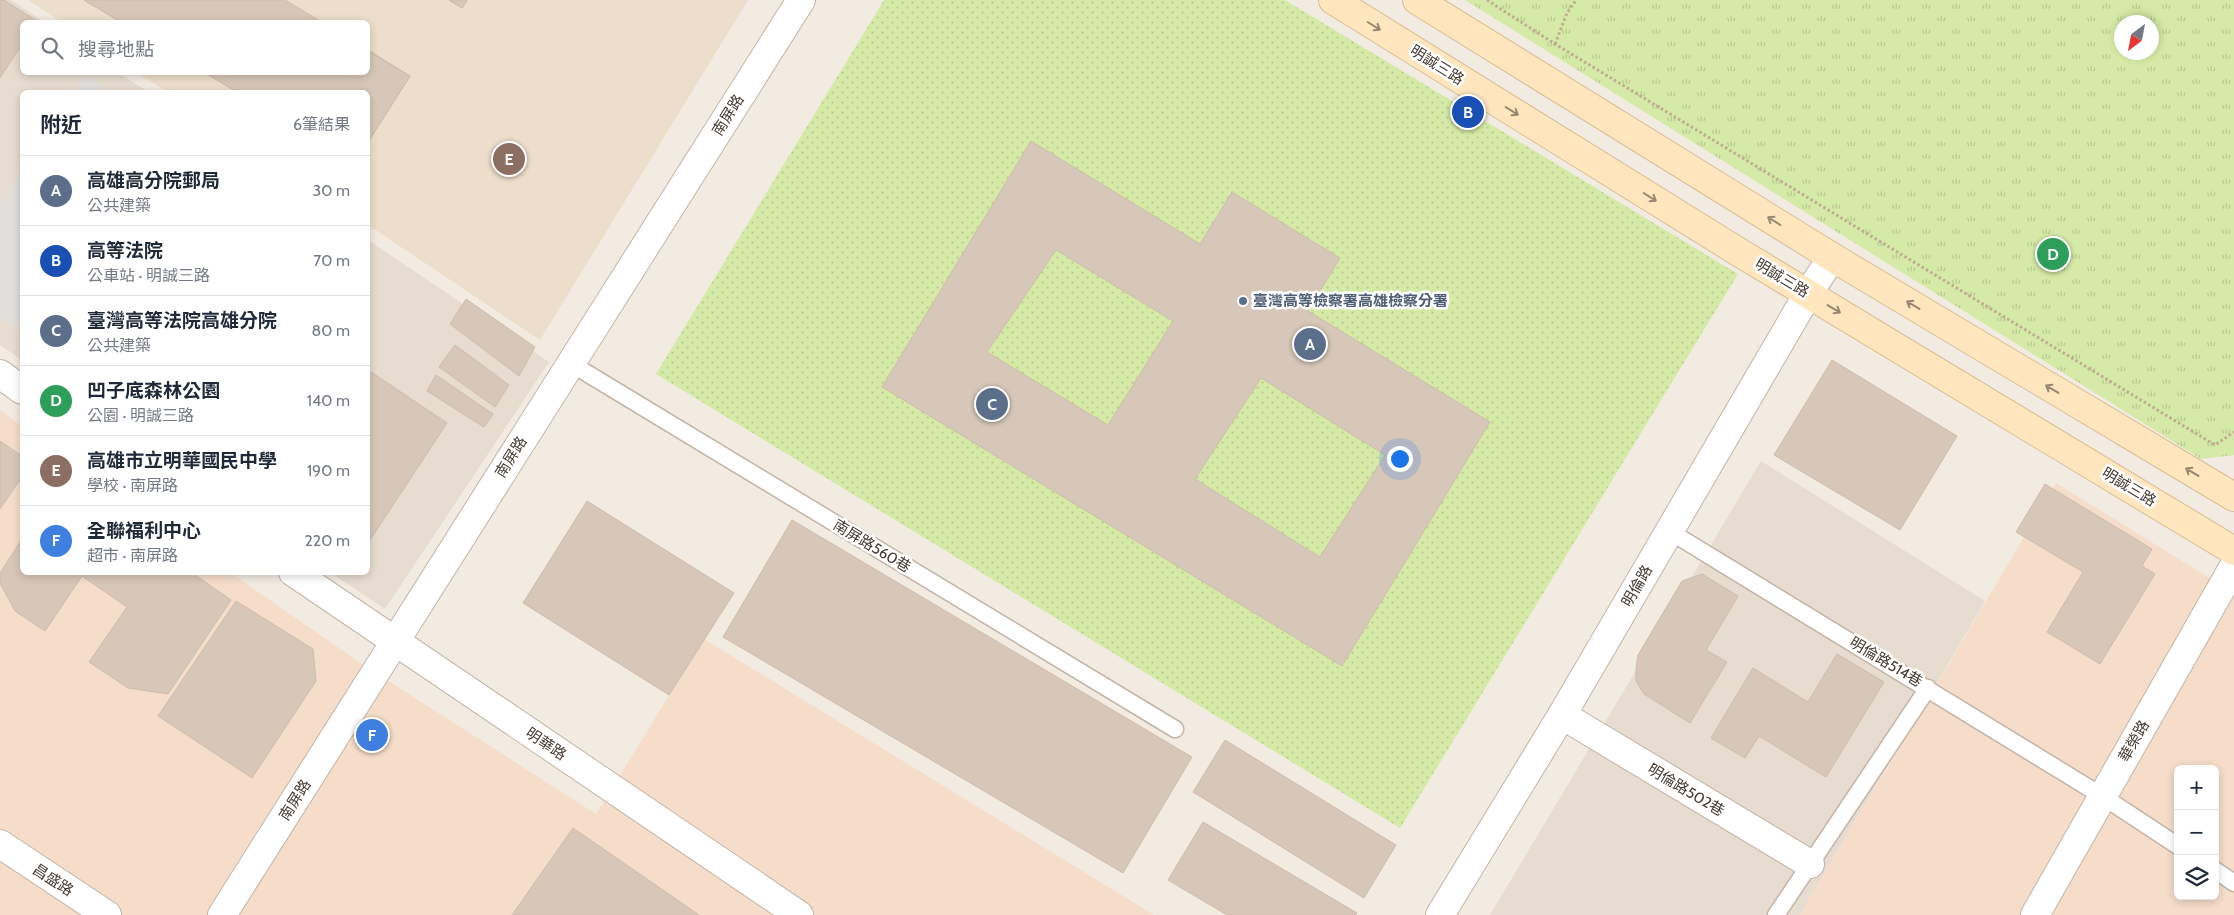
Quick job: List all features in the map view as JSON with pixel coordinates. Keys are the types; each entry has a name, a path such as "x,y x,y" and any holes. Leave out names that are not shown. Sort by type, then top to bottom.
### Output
{"street":[{"name":"南屏路","path":"222,915 801,0"},
{"name":"明誠三路","path":"1333,0 1808,294 2234,551"},
{"path":"1417,0 1832,257 2234,497"},
{"name":"明倫路","path":"1440,915 1562,715 1808,294 1832,257"},
{"path":"0,374 20,389"},
{"name":"華榮路","path":"2035,915 2234,566"},
{"name":"明華路","path":"297,575 799,915"},
{"name":"明倫路502巷","path":"1562,715 1810,864"},
{"name":"昌盛路","path":"0,844 107,915"}],"lane":[{"name":"南屏路560巷","path":"570,363 1175,730"},
{"name":"明倫路514巷","path":"1670,531 1928,688 2102,796 2174,843"},
{"path":"1776,915 1928,688"},
{"path":"2219,873 2234,883"}],"path":[{"path":"1487,0 1555,44 2215,445 2234,432"},
{"path":"1555,44 1567,13 1576,0"}],"shaded area":[{"path":"0,0 11,0 41,20 20,20 20,75 122,75 145,90 20,90 20,359 0,345"},
{"path":"28,0 748,0 540,340 370,226 370,90 165,90 140,75 370,75 370,20 59,20"},
{"path":"84,75 109,90 73,90"},
{"path":"20,173 20,323 17,328 0,317 0,205"},
{"path":"370,241 549,362 385,609 334,575 370,575"},
{"path":"0,410 20,425 20,575 234,575 359,662 596,814 704,639 1154,915 0,915"},
{"path":"1761,461 1985,601 1800,915 1490,915"},
{"path":"2056,483 2234,593 2234,915 1800,915"}],"green space":[{"path":"884,0 1285,0 1738,274 1400,828 656,374"},
{"path":"1465,0 2234,0 2234,455 2201,459"}],"building":[{"path":"0,0 4,0 35,20 20,20 20,47 0,78"},
{"path":"84,0 279,0 314,20 118,20"},
{"path":"84,0 285,0 319,20 118,20"},
{"path":"449,0 467,0 462,8"},
{"path":"449,0 467,0 462,8"},
{"path":"370,51 410,76 370,139 370,90 234,90 209,75 370,75"},
{"path":"370,52 410,76 370,139 370,90 234,90 209,75 370,75"},
{"path":"1031,141 1200,244 1232,192 1340,258 1308,311 1490,422 1342,666 882,387","holes":["1056,250 1173,321 1108,425 987,352","1261,378 1385,455 1320,557 1195,479"]},
{"path":"466,299 535,347 519,376 450,324"},
{"path":"455,345 509,385 495,407 439,367"},
{"path":"1832,360 1957,436 1900,530 1774,455"},
{"path":"370,371 447,423 370,540"},
{"path":"436,375 493,414 484,427 427,391"},
{"path":"0,441 20,455 20,480 0,509"},
{"path":"2045,484 2152,549 2142,566 2155,574 2100,664 2047,632 2083,572 2016,532"},
{"path":"587,501 734,593 669,695 523,603"},
{"path":"792,520 1192,757 1123,873 723,637"},
{"path":"20,542 20,575 195,575 231,600 168,694 128,688 89,662 127,607 82,576 45,631 15,611 0,583 0,573"},
{"path":"1702,574 1738,596 1706,650 1727,662 1690,723 1644,694 1636,681 1636,668 1638,655 1682,581"},
{"path":"236,601 313,649 316,681 252,778 158,716"},
{"path":"1837,654 1884,682 1826,777 1759,736 1745,758 1711,738 1753,668 1808,702"},
{"path":"1225,740 1396,845 1364,898 1193,792"},
{"path":"1203,822 1357,913 1355,915 1227,915 1168,880"},
{"path":"573,828 660,888 699,915 512,915"}],"place":[{"name":"高等法院","path":"1468,112"},
{"name":"高雄市立明華國民中學","path":"509,159"},
{"name":"凹子底森林公園","path":"2053,254"},
{"name":"臺灣高等檢察署高雄檢察分署","path":"1243,301"},
{"name":"高雄高分院郵局","path":"1310,344"},
{"name":"臺灣高等法院高雄分院","path":"992,404"},
{"name":"全聯福利中心","path":"372,735"}]}
